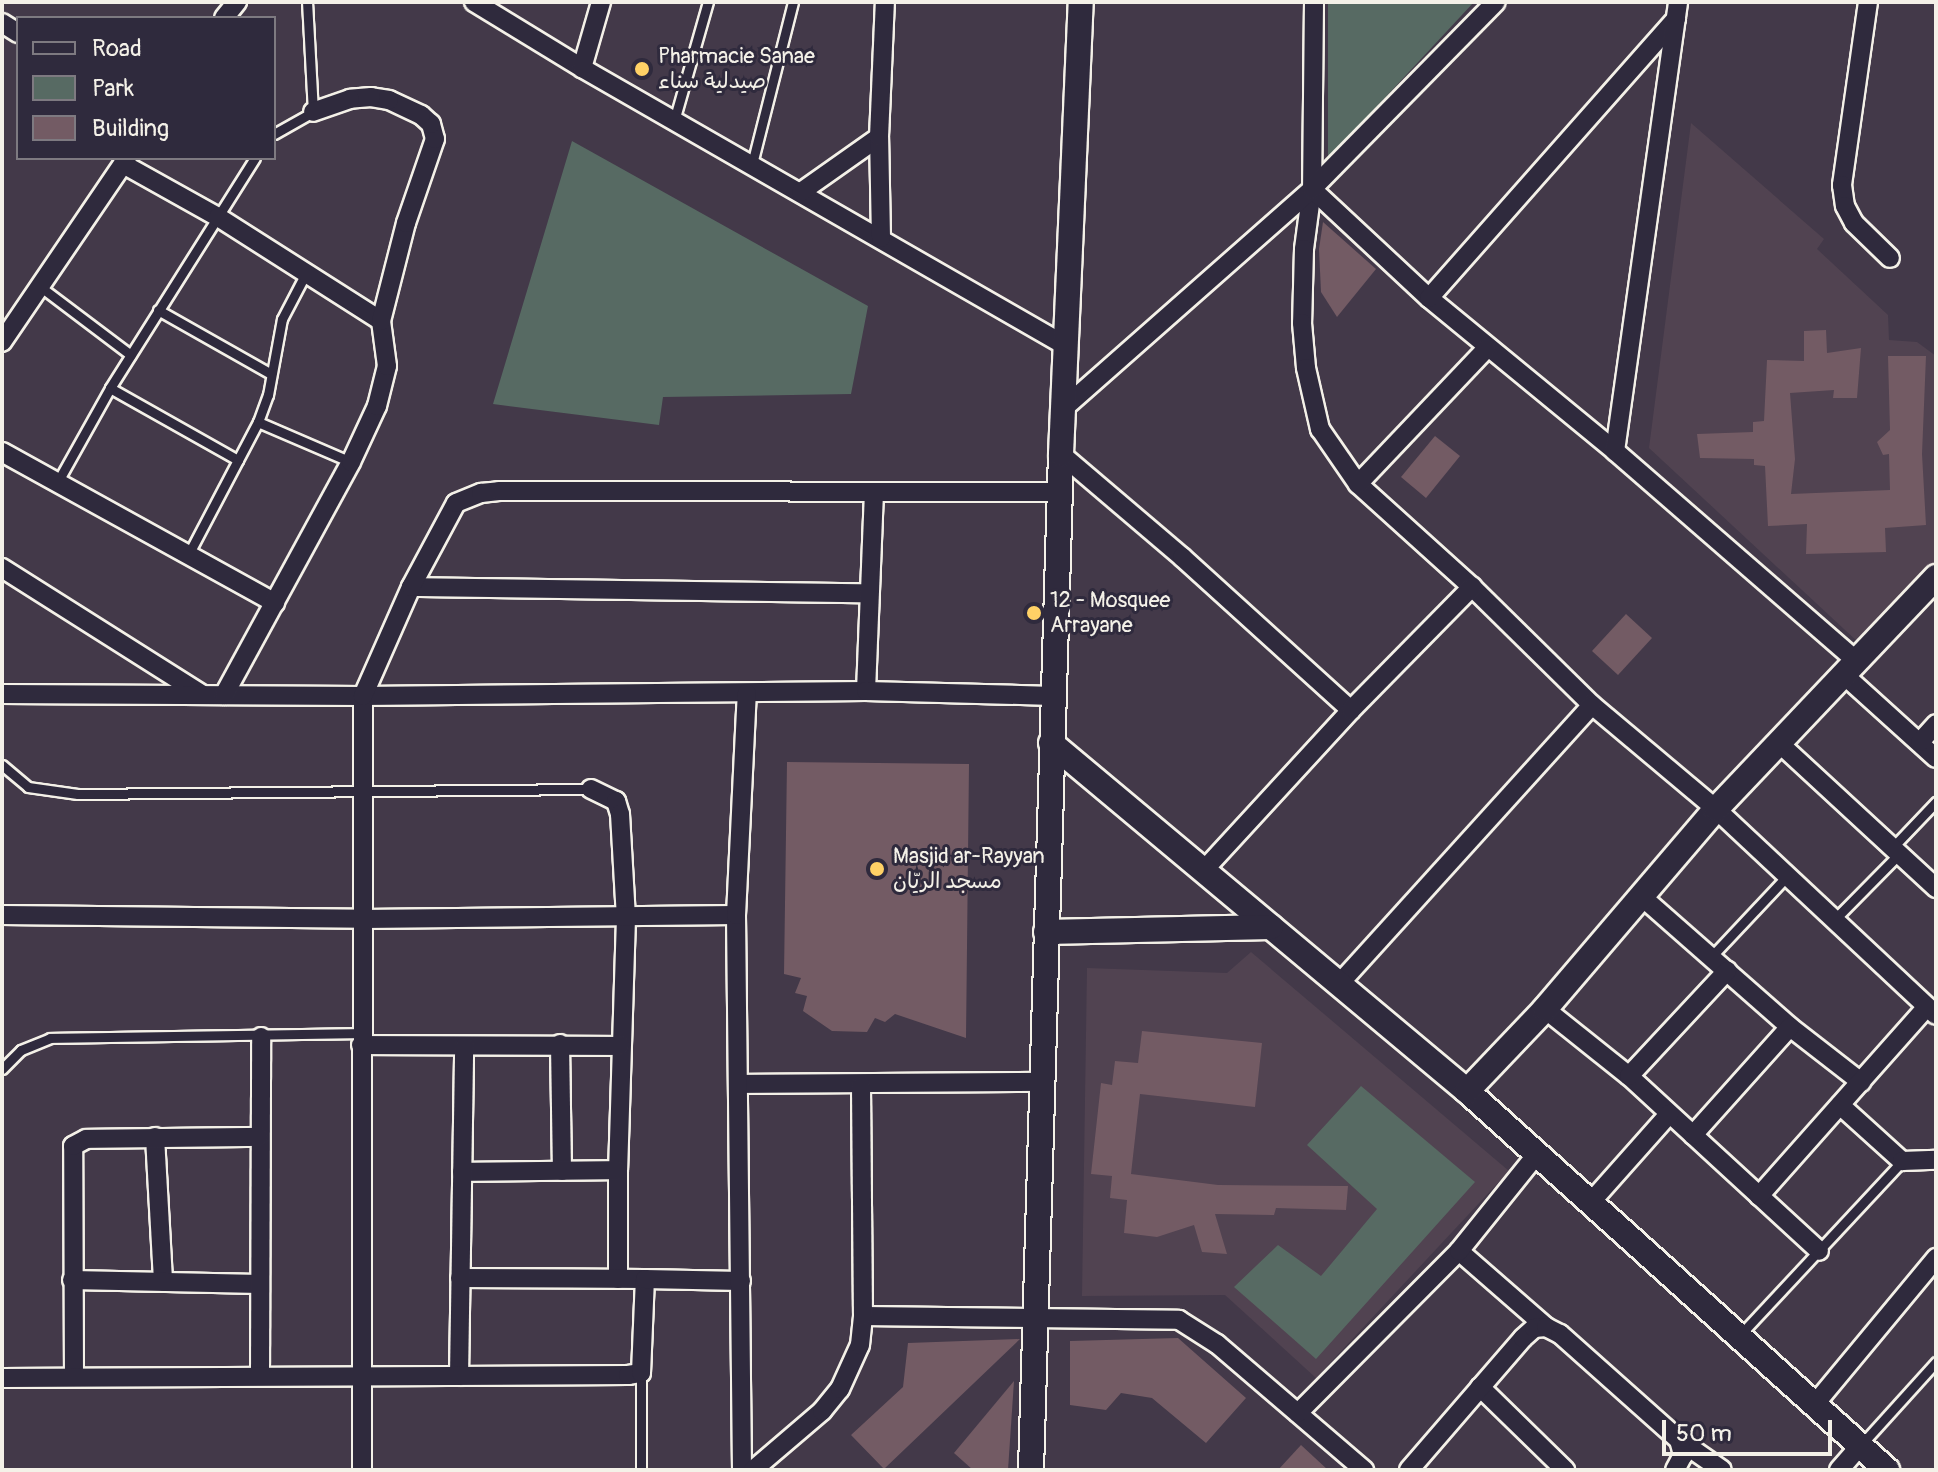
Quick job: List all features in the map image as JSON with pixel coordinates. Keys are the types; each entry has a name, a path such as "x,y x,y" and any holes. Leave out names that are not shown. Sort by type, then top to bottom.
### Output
{"street":[{"path":"474,2 496,8 582,68 1066,346"},
{"path":"582,68 601,2"},
{"path":"881,238 879,137 885,2"},
{"path":"1031,1470 1051,743 1081,2"},
{"path":"1314,2 1312,189 1304,249 1302,323 1306,368 1320,429 1358,484 1472,587 1592,705 1716,809 1931,1011 1861,1082 1759,1196"},
{"path":"1064,408 1312,189 1496,2"},
{"path":"1868,2 1842,185 1845,206 1854,223 1890,258"},
{"path":"1429,298 1677,10"},
{"path":"1615,451 1677,10"},
{"path":"224,695 351,462 383,390 387,366 381,321 406,223 432,151 435,132 421,115 404,105 371,97 313,112"},
{"path":"801,192 879,137"},
{"path":"2,342 42,288 125,161 381,321"},
{"path":"1312,189 1429,298 1615,451 1850,667 1936,758"},
{"path":"1358,484 1487,348"},
{"path":"2,452 275,603"},
{"path":"1061,454 1182,557 1351,710"},
{"path":"362,1470 363,919 360,793 363,696 411,587 456,503 481,493 1060,492"},
{"path":"866,691 874,494"},
{"path":"2,568 201,694"},
{"path":"1467,1091 1545,1009 1716,809 1936,577"},
{"path":"411,587 868,593"},
{"path":"1204,870 1351,710 1472,587"},
{"path":"5,691 363,696 866,691 1053,696"},
{"path":"742,1470 736,915 747,693"},
{"path":"1340,983 1592,705"},
{"path":"1920,742 1936,724"},
{"path":"1051,743 1467,1091 1887,1470"},
{"path":"1779,743 1936,888"},
{"path":"591,789 616,801 620,814 626,918 620,1046 618,1279"},
{"path":"1641,896 1790,1027 1861,1082"},
{"path":"2,915 363,919 736,915"},
{"path":"1046,932 1271,927"},
{"path":"1629,1076 1727,971"},
{"path":"1545,1009 1629,1076 1819,1251"},
{"path":"1693,1135 1790,1027"},
{"path":"260,1375 261,1037"},
{"path":"361,1039 464,1047 620,1046"},
{"path":"560,1044 562,1171"},
{"path":"459,1376 464,1047"},
{"path":"739,1084 861,1086 1044,1082"},
{"path":"753,1470 822,1411 840,1389 860,1345 863,1316 861,1086"},
{"path":"1840,1105 1902,1161 1936,1160"},
{"path":"1591,1202 1669,1114"},
{"path":"155,1137 163,1282"},
{"path":"74,1377 73,1146 86,1139 259,1137"},
{"path":"1298,1413 1459,1251 1537,1154"},
{"path":"462,1172 618,1170"},
{"path":"1459,1251 1546,1327 1560,1334 1679,1440 1722,1470"},
{"path":"1815,1404 1936,1258"},
{"path":"460,1278 741,1281"},
{"path":"2,1378 641,1373 645,1279"},
{"path":"72,1280 260,1284"},
{"path":"863,1316 1179,1320 1217,1344 1364,1470"},
{"path":"1409,1470 1534,1328 1546,1327"},
{"path":"1480,1387 1565,1470"},
{"path":"1675,1470 1683,1455 1679,1440"},
{"path":"1839,1470 1860,1446"}],"lane":[{"path":"276,133 313,112 307,2"},
{"path":"674,121 708,2"},
{"path":"752,164 793,2"},
{"path":"57,483 110,388 254,160"},
{"path":"187,557 258,422 268,395 282,319 306,273"},
{"path":"42,288 131,355"},
{"path":"158,310 271,374"},
{"path":"110,388 238,460"},
{"path":"258,422 351,462"},
{"path":"2,765 28,787 50,792 360,793 591,789"},
{"path":"1834,920 1936,802"},
{"path":"1711,957 1787,876"},
{"path":"2,1069 21,1050 50,1038 361,1039"},
{"path":"1740,1335 1902,1161"},
{"path":"1860,1446 1936,1362"},
{"path":"641,1373 641,1470"}],"shaded area":[{"path":"1691,123 1824,239 1817,249 1888,315 1889,340 1917,342 1936,356 1936,560 1859,643 1649,448"},
{"path":"1251,952 1509,1171 1316,1378 1225,1295 1082,1296 1087,968 1227,973"}],"green space":[{"path":"1328,2 1474,2 1328,159"},
{"path":"572,141 868,306 851,394 663,397 659,425 493,404"},
{"path":"1361,1086 1475,1182 1316,1359 1234,1287 1278,1245 1321,1276 1377,1209 1307,1145"}],"building":[{"path":"1323,222 1376,269 1337,317 1321,292 1319,249"},
{"path":"1826,330 1827,353 1861,348 1857,398 1833,398 1834,390 1790,393 1795,459 1791,494 1890,490 1889,454 1883,455 1877,442 1890,430 1888,356 1926,356 1922,454 1926,525 1885,528 1886,552 1806,554 1807,524 1768,526 1765,466 1754,465 1754,459 1700,458 1697,434 1753,432 1753,422 1764,421 1767,360 1804,361 1804,331"},
{"path":"1435,436 1460,456 1426,498 1401,477"},
{"path":"1626,614 1652,638 1618,675 1592,651"},
{"name":"Masjid ar-Rayyan مسجد الريّان","path":"787,762 969,764 966,1038 895,1014 885,1022 875,1018 867,1032 832,1031 803,1011 807,996 795,993 801,978 784,974"},
{"path":"1142,1031 1262,1043 1255,1107 1140,1094 1131,1174 1218,1185 1348,1186 1346,1210 1276,1208 1274,1215 1215,1214 1227,1254 1202,1252 1194,1225 1157,1237 1124,1233 1127,1200 1110,1198 1112,1176 1091,1174 1101,1083 1112,1085 1115,1061 1138,1063"},
{"path":"1178,1338 1246,1398 1206,1443 1152,1398 1121,1393 1106,1410 1070,1405 1070,1341"},
{"path":"1020,1339 884,1469 851,1435 903,1387 908,1343"},
{"path":"1014,1381 1008,1470 973,1470 954,1453"},
{"path":"1301,1445 1328,1470 1278,1470"}],"place":[{"name":"Pharmacie Sanae صيدلية سناء","path":"642,69"},
{"name":"12 - Mosquee Arrayane","path":"1034,613"},
{"name":"Masjid ar-Rayyan مسجد الريّان","path":"877,869"}]}
